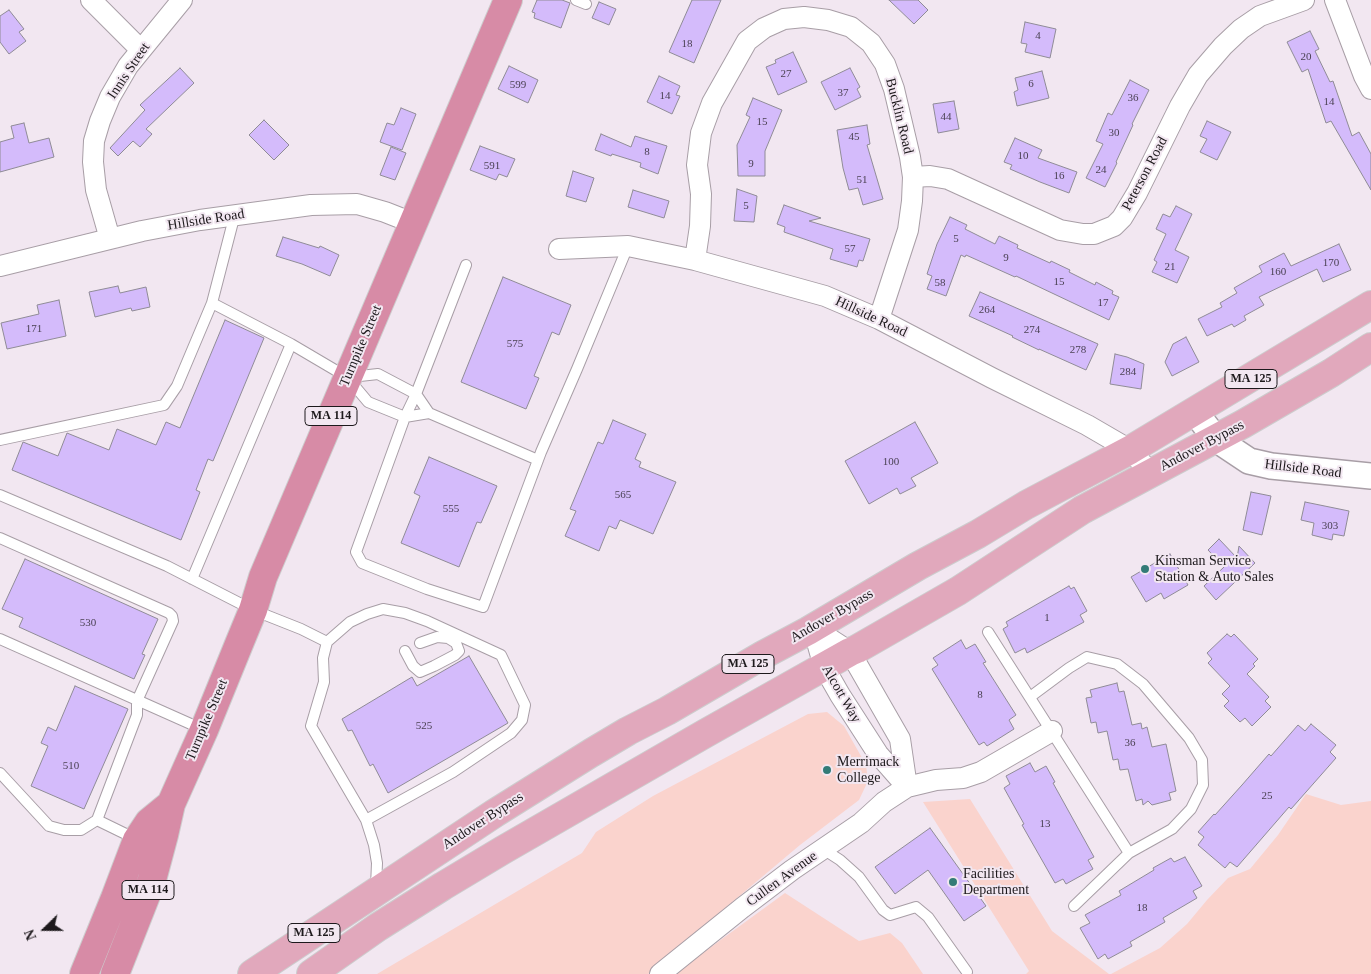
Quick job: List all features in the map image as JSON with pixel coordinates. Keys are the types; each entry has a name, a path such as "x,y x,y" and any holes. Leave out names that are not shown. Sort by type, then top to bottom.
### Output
{"highway":[{"name":"Turnpike Street","path":"121,969 152,880 171,804 204,730 253,610 263,577 508,0"},
{"name":"Turnpike Street","path":"84,974 137,840 149,822 171,804"}],"main road":[{"name":"Andover Bypass","path":"252,974 495,813 591,752 706,689 918,566 978,534 1026,504 1130,450 1371,305"},
{"name":"Andover Bypass","path":"312,974 378,927 443,886 691,742 958,591 1082,510 1299,392 1371,347"}],"street":[{"path":"91,0 141,50"},
{"name":"Innis Street","path":"110,239 96,190 93,162 94,141 100,121 110,97 128,66 182,0"},
{"name":"Peterson Road","path":"913,177 930,176 948,179 1060,230 1094,234 1114,226 1122,218 1137,193 1180,106 1198,75 1223,46 1241,29 1260,16 1304,0"},
{"path":"1334,0 1371,89"},
{"name":"Bucklin Road","path":"695,260 700,226 701,194 697,165 701,133 712,103 747,41 764,28 784,19 804,17 828,20 851,27 871,43 885,64 894,89 913,177 908,230 879,318"},
{"name":"Hillside Road","path":"0,266 142,230 235,214 311,205 357,204 413,223"},
{"name":"Hillside Road","path":"559,249 628,246 695,260 825,296 879,318 1086,425 1130,450 1151,474"},
{"name":"Hillside Road","path":"1195,412 1216,438 1249,461 1271,466 1371,476"},
{"name":"Alcott Way","path":"813,628 850,652 900,739 907,787"},
{"name":"Alcott Way","path":"813,628 824,667 878,754 907,787"},
{"path":"907,787 936,780 964,778 981,772 1052,731"},
{"name":"Cullen Avenue","path":"660,974 754,898 861,823 884,802 907,787"}],"lane":[{"path":"0,440 164,405 177,386 212,303 235,214"},
{"path":"466,264 416,394 405,417 356,552 362,563 427,589 483,607 538,460 628,246"},
{"path":"212,303 290,344 347,377 368,402 405,417 429,413"},
{"path":"192,579 290,344"},
{"path":"347,377 378,374 416,394 429,413 538,460"},
{"path":"0,495 167,566 253,610 301,629 327,642"},
{"path":"0,538 172,616 172,621 137,701 137,716 97,820 80,830 64,830 49,826 0,773"},
{"path":"366,820 453,772 511,733 522,720 525,705 501,655 426,621 405,613 383,609 366,614 350,622 327,642 323,658 324,682 311,726 366,820 378,863 376,893"},
{"path":"988,632 1129,853"},
{"path":"405,651 413,666 420,672 455,655 459,651 456,643 448,638 420,642"},
{"path":"0,639 204,730"},
{"path":"1030,697 1087,657 1116,664 1143,684 1189,738 1202,760 1203,785 1191,809 1172,829 1129,853 1074,906"},
{"path":"97,820 137,840"},
{"path":"823,850 840,860 859,877 882,910 890,915 916,907 928,917 966,972"}],"shaded area":[{"path":"827,712 844,726 866,765 868,781 859,800 800,845 718,914 674,955 648,974 377,974 582,853 596,832 653,796 808,714"},
{"path":"1306,794 1341,805 1371,801 1371,974 1111,974 1160,948 1187,924 1228,878 1250,869 1278,835"},
{"path":"970,799 1052,931 1109,974 1026,974 1029,971 923,802"},
{"path":"785,893 859,941 890,933 902,943 923,974 674,974"}],"building":[{"path":"537,0 562,0 570,3 561,28 534,18 535,13 532,12"},
{"path":"692,0 721,0 694,63 669,52"},
{"path":"889,0 918,0 928,10 914,24"},
{"path":"599,2 616,9 609,25 592,18"},
{"path":"9,10 24,29 19,32 26,41 9,54 0,42 0,16"},
{"path":"1025,22 1056,29 1050,58 1025,52 1027,44 1021,43"},
{"path":"1310,31 1319,49 1315,51 1330,82 1333,81 1352,136 1359,132 1371,154 1371,190 1331,121 1326,123 1308,69 1302,72 1287,42"},
{"path":"793,52 807,82 778,95 766,67 776,63 775,60"},
{"path":"509,66 538,80 528,103 498,89"},
{"path":"180,68 194,83 146,129 152,134 140,147 133,141 118,156 110,148 145,110 140,105"},
{"path":"850,68 860,87 857,89 861,97 835,110 821,82"},
{"path":"1042,71 1049,98 1017,106 1014,92 1018,90 1015,78"},
{"path":"659,76 680,86 676,95 680,96 672,114 647,102"},
{"path":"1130,80 1149,90 1105,187 1086,178 1103,144 1096,141 1108,113 1112,115"},
{"path":"753,98 782,110 765,151 765,176 738,176 737,145 750,117 746,115"},
{"path":"954,101 959,129 938,133 933,104"},
{"path":"401,108 416,114 402,150 380,142 387,123 394,125"},
{"path":"264,120 289,145 274,160 249,135"},
{"path":"1207,121 1231,132 1217,160 1200,152 1207,139 1200,136"},
{"path":"24,123 29,143 49,138 54,157 0,172 0,142 14,138 11,126"},
{"path":"867,125 870,144 867,145 883,199 863,205 858,188 849,190 843,168 837,130"},
{"path":"601,134 631,147 635,136 667,146 658,174 640,167 641,163 595,150"},
{"path":"1015,138 1042,150 1038,158 1077,172 1069,193 1010,169 1012,165 1004,162"},
{"path":"480,146 515,159 507,177 499,174 496,180 470,170"},
{"path":"391,147 406,153 395,180 380,175"},
{"path":"573,171 594,178 586,202 566,196"},
{"path":"737,189 757,196 754,222 734,221"},
{"path":"633,190 669,201 664,218 628,207"},
{"path":"784,205 821,218 809,221 870,239 863,261 859,260 857,267 830,259 833,249 784,232 785,227 777,224"},
{"path":"1176,206 1192,214 1175,250 1189,257 1177,283 1152,272 1157,262 1154,260 1166,234 1156,229 1163,214 1170,217"},
{"path":"950,217 967,225 965,229 995,244 999,236 1018,245 1017,248 1050,263 1051,261 1095,285 1096,282 1113,291 1112,294 1119,297 1109,320 1016,276 966,255 965,257 961,255 946,296 927,289 932,276 927,274 937,244"},
{"path":"283,237 319,248 320,246 339,255 330,276 302,264 276,256"},
{"path":"1339,244 1351,270 1323,282 1317,269 1259,297 1264,305 1244,316 1246,320 1234,327 1232,324 1207,336 1198,319 1222,307 1220,303 1237,293 1234,288 1262,272 1259,266 1284,253 1291,266"},
{"path":"503,277 571,305 559,335 552,332 534,376 539,378 526,409 461,382"},
{"path":"118,286 120,293 146,287 150,307 132,311 131,308 95,317 89,292"},
{"path":"980,292 1098,344 1086,370 1039,350 969,316"},
{"path":"59,300 66,336 7,349 1,323 39,314 37,305"},
{"path":"225,320 264,338 213,461 208,459 196,490 200,492 181,540 12,470 23,442 58,456 67,433 109,450 117,429 156,445 166,422 180,428"},
{"path":"1186,337 1199,362 1172,376 1165,362 1173,344"},
{"path":"1115,354 1144,364 1141,389 1110,384"},
{"path":"613,420 646,434 635,459 641,462 639,467 676,482 653,534 620,520 616,529 609,526 599,551 565,536 576,511 570,509 598,442 603,444"},
{"path":"915,422 938,463 911,478 916,486 900,494 897,488 869,504 845,461"},
{"path":"429,457 497,486 481,523 477,522 459,567 401,543 420,496 414,493"},
{"path":"1251,492 1271,496 1262,535 1243,530"},
{"path":"1305,502 1349,511 1344,536 1333,534 1332,540 1312,535 1314,523 1301,520"},
{"path":"1219,539 1237,558 1239,546 1255,563 1216,600 1204,586 1224,567 1208,550"},
{"path":"1170,554 1188,585 1164,599 1161,593 1146,602 1131,577"},
{"path":"25,559 158,619 142,654 145,655 134,679 19,627 23,618 2,609"},
{"path":"1069,586 1071,589 1074,587 1087,611 1080,615 1084,622 1027,653 1025,648 1015,653 1003,629 1008,626 1006,622"},
{"path":"1227,634 1231,637 1234,634 1258,659 1253,664 1255,666 1247,674 1269,697 1265,701 1271,707 1252,726 1245,718 1240,722 1224,706 1229,701 1222,694 1230,686 1208,663 1212,659 1207,653"},
{"path":"961,640 966,649 975,644 986,662 983,663 1016,715 1009,720 1014,729 987,746 984,742 979,745 932,669 938,665 933,658"},
{"path":"469,656 508,723 388,793 373,764 370,766 352,730 348,731 342,719 412,677 417,686"},
{"path":"1117,683 1119,692 1124,691 1132,725 1141,723 1142,729 1147,727 1152,747 1166,744 1176,791 1169,793 1171,800 1152,805 1148,801 1143,805 1142,799 1136,801 1128,769 1120,770 1118,759 1113,760 1107,731 1098,733 1096,722 1091,723 1086,698 1092,697 1090,690"},
{"path":"75,686 128,709 84,809 31,786 48,746 41,743 48,727 56,731"},
{"path":"1311,724 1336,745 1330,752 1336,758 1291,809 1289,807 1237,867 1230,862 1225,868 1198,845 1204,837 1198,832 1298,725 1305,731"},
{"path":"1030,763 1035,772 1046,766 1055,782 1053,783 1094,857 1088,860 1093,869 1066,884 1063,879 1055,883 1022,825 1024,824 1004,788 1010,784 1006,776"},
{"name":"Facilities Department","path":"930,828 986,906 964,921 928,870 895,894 875,867"},
{"path":"1185,857 1202,886 1193,891 1197,898 1163,918 1165,922 1130,942 1132,946 1108,959 1105,954 1098,959 1080,928 1090,923 1085,915 1121,895 1119,891 1154,870 1153,868 1171,858 1174,862"}],"place":[{"name":"Kinsman Service Station & Auto Sales","path":"1145,569"},
{"name":"Merrimack College","path":"827,770"},
{"name":"Facilities Department","path":"953,882"}]}
